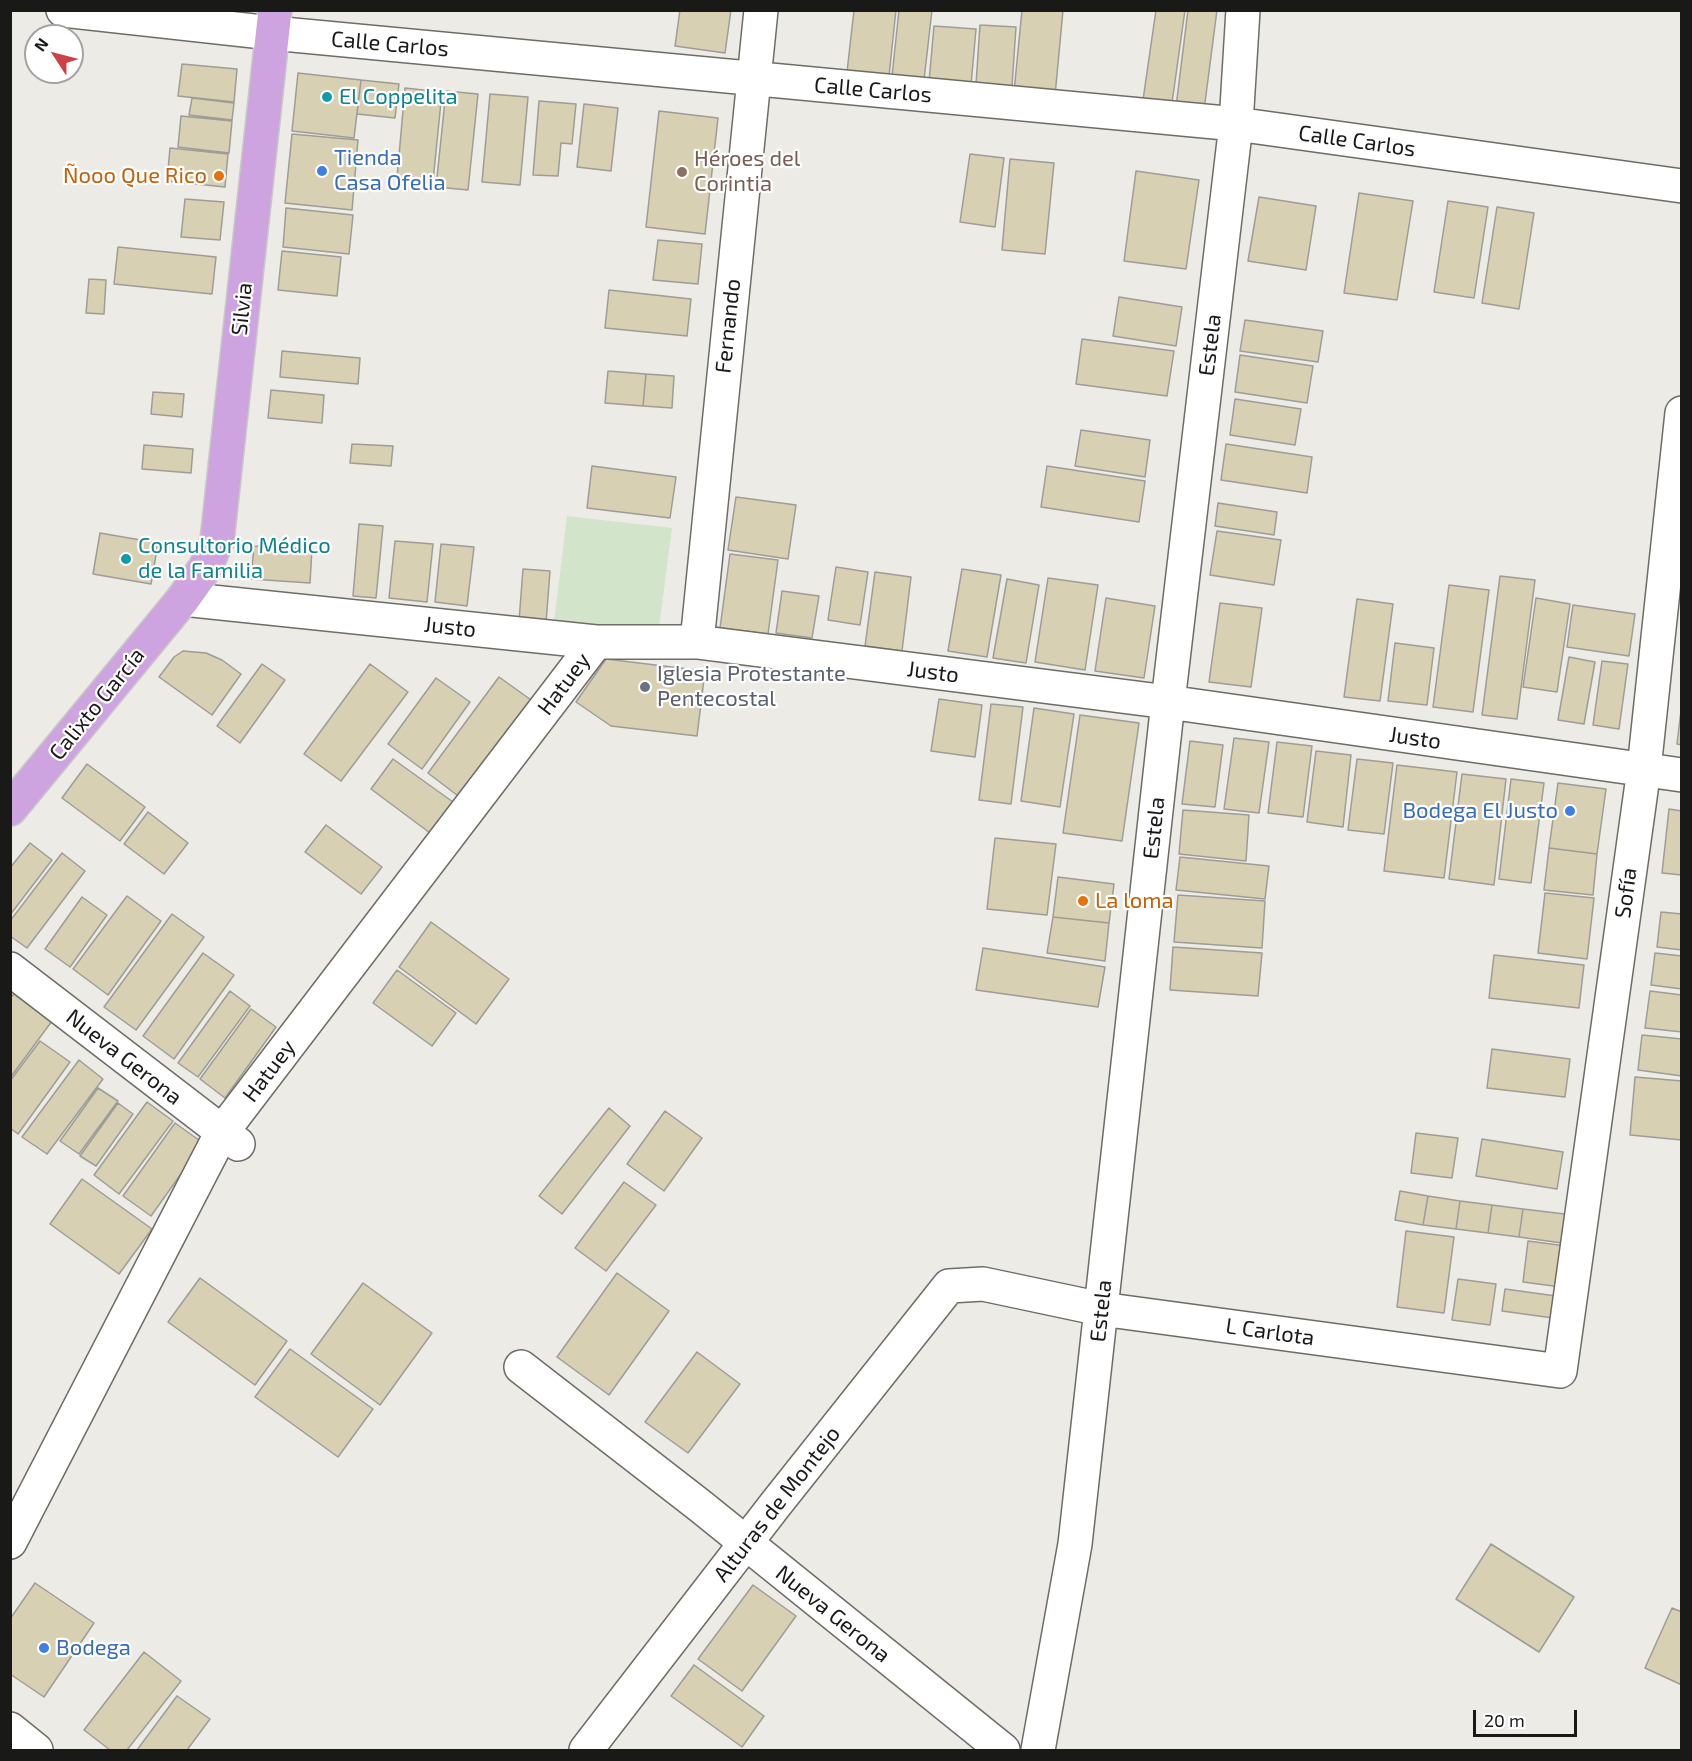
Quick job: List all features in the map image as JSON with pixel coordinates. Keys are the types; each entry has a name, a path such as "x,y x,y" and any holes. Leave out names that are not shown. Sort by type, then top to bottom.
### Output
{"main road":[{"name":"Silvia","path":"183,599 205,568 217,541 274,22"},
{"name":"Calixto García","path":"10,809 183,599"}],"street":[{"name":"Calle Carlos","path":"63,10 274,22 752,78 1236,124 1682,186"},
{"name":"Fernando","path":"697,642 760,10"},
{"name":"Estela","path":"1038,1750 1075,1544 1168,702 1236,124 1243,10"},
{"name":"Sofía","path":"1560,1371 1644,770 1682,413"},
{"name":"Justo","path":"183,599 596,642 697,642 1168,702 1682,775"},
{"name":"Hatuey","path":"10,1542 230,1138 596,642"},
{"name":"Nueva Gerona","path":"10,969 230,1138"},
{"name":"L Carlota","path":"982,1284 1101,1309 1560,1371"},
{"name":"Alturas de Montejo","path":"586,1750 949,1286 982,1284"},
{"name":"Nueva Gerona","path":"521,1367 1003,1750"},
{"path":"10,1729 36,1750"}],"green space":[{"path":"567,516 672,528 658,635 554,623"}],"building":[{"path":"680,10 731,10 725,53 675,46"},
{"path":"854,10 896,10 889,76 847,72"},
{"path":"899,10 932,10 924,80 892,76"},
{"path":"1022,10 1063,10 1055,96 1014,92"},
{"path":"1156,10 1185,10 1171,110 1142,107"},
{"path":"1188,10 1217,10 1203,118 1175,115"},
{"path":"980,25 1016,27 1012,86 976,84"},
{"path":"934,26 976,29 971,85 929,82"},
{"path":"182,64 237,69 234,102 178,96"},
{"name":"El Coppelita","path":"298,73 361,80 354,138 292,131"},
{"path":"361,80 399,84 395,118 357,114"},
{"path":"405,88 442,92 433,181 397,178"},
{"path":"446,91 478,94 468,190 436,187"},
{"path":"490,94 528,97 520,185 482,182"},
{"path":"192,98 234,103 232,120 189,115"},
{"path":"539,101 576,104 572,144 561,143 558,176 533,175"},
{"path":"584,104 618,108 611,171 577,167"},
{"name":"Héroes del Corintia","path":"659,111 718,118 705,234 646,227"},
{"path":"181,116 232,121 229,153 178,147"},
{"name":"Tienda Casa Ofelia","path":"292,134 358,140 352,210 285,203"},
{"path":"170,148 228,154 225,187 167,181"},
{"path":"970,154 1004,158 995,227 960,222"},
{"path":"1010,159 1054,163 1045,254 1002,250"},
{"path":"1136,171 1199,180 1186,269 1124,261"},
{"path":"1359,193 1413,201 1397,300 1344,293"},
{"path":"1259,197 1316,206 1306,270 1248,261"},
{"path":"185,199 224,202 220,240 181,237"},
{"path":"1448,201 1488,207 1474,298 1434,292"},
{"path":"1497,207 1534,213 1519,309 1482,303"},
{"path":"286,208 353,215 349,254 283,247"},
{"path":"658,240 702,244 698,284 653,280"},
{"path":"118,247 216,257 212,294 114,284"},
{"path":"282,251 341,257 337,296 278,290"},
{"path":"89,279 106,280 104,314 86,313"},
{"path":"609,290 691,299 687,336 605,328"},
{"path":"1119,297 1182,307 1176,346 1113,336"},
{"path":"1245,320 1323,331 1318,362 1240,351"},
{"path":"1082,339 1174,351 1167,396 1076,384"},
{"path":"282,351 360,358 358,384 280,377"},
{"path":"1240,355 1313,366 1307,403 1235,392"},
{"path":"608,371 646,374 643,406 605,403"},
{"path":"646,374 674,376 672,408 643,406"},
{"path":"271,390 324,395 322,423 268,418"},
{"path":"153,392 184,394 182,417 151,414"},
{"path":"1235,399 1301,409 1295,445 1230,435"},
{"path":"1081,430 1150,440 1145,477 1075,466"},
{"path":"352,444 393,446 391,466 350,463"},
{"path":"1226,444 1312,457 1307,493 1221,480"},
{"path":"144,445 193,449 191,473 142,469"},
{"path":"592,466 676,477 670,518 587,508"},
{"path":"1047,466 1145,481 1139,522 1041,507"},
{"path":"736,497 796,505 788,559 728,550"},
{"path":"1218,503 1277,512 1274,535 1215,526"},
{"path":"359,524 383,526 376,598 353,596"},
{"path":"1217,531 1281,540 1274,585 1210,575"},
{"name":"Consultorio Médico de la Familia","path":"100,533 158,543 151,584 93,574"},
{"path":"395,541 433,544 427,602 389,598"},
{"path":"441,544 474,547 467,606 435,602"},
{"path":"254,546 312,549 310,583 251,579"},
{"path":"730,554 778,560 768,634 720,628"},
{"path":"836,567 868,572 860,625 828,620"},
{"path":"523,569 550,571 546,623 519,621"},
{"path":"962,569 1001,575 987,657 948,651"},
{"path":"875,572 911,577 902,651 865,646"},
{"path":"1500,576 1535,580 1517,719 1482,715"},
{"path":"1048,578 1098,585 1085,670 1035,662"},
{"path":"1007,579 1039,585 1026,663 993,658"},
{"path":"1449,585 1489,590 1473,712 1433,707"},
{"path":"782,591 819,596 812,638 776,633"},
{"path":"1106,598 1155,606 1144,678 1095,671"},
{"path":"1536,598 1570,604 1557,692 1523,687"},
{"path":"1357,599 1393,604 1380,701 1344,697"},
{"path":"1220,603 1262,608 1251,687 1209,682"},
{"path":"1573,605 1635,614 1629,656 1567,647"},
{"path":"1395,643 1434,648 1427,705 1388,701"},
{"path":"183,651 206,653 222,660 241,674 212,715 159,677 174,657"},
{"path":"1569,657 1595,662 1584,724 1558,720"},
{"name":"Iglesia Protestante Pentecostal","path":"606,659 705,671 697,736 611,726 576,702"},
{"path":"1602,661 1628,664 1619,729 1593,725"},
{"path":"262,664 285,680 240,743 217,726"},
{"path":"370,664 408,692 341,781 304,754"},
{"path":"499,677 534,702 462,799 428,773"},
{"path":"436,678 470,702 422,769 388,744"},
{"path":"939,699 982,705 975,757 931,751"},
{"path":"1682,702 1682,745 1677,744"},
{"path":"991,704 1023,707 1011,804 979,800"},
{"path":"1034,708 1074,714 1060,807 1021,801"},
{"path":"1080,715 1139,723 1122,841 1063,833"},
{"path":"1234,738 1269,742 1259,813 1224,809"},
{"path":"1190,741 1223,745 1215,807 1182,804"},
{"path":"1277,742 1312,746 1303,817 1268,813"},
{"path":"1316,751 1351,755 1343,827 1307,822"},
{"path":"393,759 453,802 430,833 371,789"},
{"path":"1357,759 1393,763 1384,834 1348,830"},
{"path":"87,764 145,807 120,841 62,798"},
{"path":"1397,765 1457,772 1444,878 1384,871"},
{"path":"1462,774 1506,779 1494,885 1449,879"},
{"path":"1511,779 1544,783 1531,883 1499,879"},
{"path":"1558,783 1606,789 1597,854 1549,848"},
{"path":"1669,809 1682,811 1682,875 1662,873"},
{"path":"1183,810 1249,815 1246,861 1179,854"},
{"path":"148,812 188,843 164,874 124,844"},
{"path":"326,825 382,867 361,894 305,852"},
{"path":"995,838 1056,844 1047,915 987,909"},
{"path":"30,843 52,860 10,915 10,868"},
{"path":"1549,848 1597,854 1593,895 1544,890"},
{"path":"62,853 85,871 27,948 10,936 10,921"},
{"path":"1180,857 1269,866 1265,899 1176,890"},
{"name":"La loma","path":"1058,877 1114,884 1109,923 1053,917"},
{"path":"1545,893 1594,898 1587,959 1538,953"},
{"path":"1178,895 1265,901 1262,948 1174,942"},
{"path":"127,896 161,921 108,995 73,969"},
{"path":"82,897 107,915 70,967 45,949"},
{"path":"1661,912 1682,914 1682,950 1657,947"},
{"path":"172,914 204,937 136,1030 104,1007"},
{"path":"1053,917 1109,923 1105,961 1047,953"},
{"path":"431,922 509,979 476,1024 399,967"},
{"path":"1173,947 1262,953 1258,996 1170,990"},
{"path":"983,948 1105,967 1098,1007 976,990"},
{"path":"203,953 234,975 174,1059 143,1036"},
{"path":"1655,953 1682,956 1682,989 1651,985"},
{"path":"1494,955 1584,965 1579,1008 1489,998"},
{"path":"397,970 456,1013 432,1046 373,1003"},
{"path":"230,991 250,1006 198,1077 178,1063"},
{"path":"1650,991 1682,995 1682,1032 1645,1028"},
{"path":"14,994 52,1021 10,1078 10,998"},
{"path":"251,1009 276,1027 225,1098 200,1079"},
{"path":"1642,1035 1682,1039 1682,1076 1638,1070"},
{"path":"40,1041 70,1062 18,1134 10,1128 10,1081"},
{"path":"1492,1049 1570,1059 1565,1097 1487,1088"},
{"path":"79,1060 103,1079 47,1154 22,1137"},
{"path":"1635,1077 1682,1081 1682,1140 1630,1135"},
{"path":"98,1088 118,1101 79,1154 60,1141"},
{"path":"147,1102 173,1121 119,1194 94,1175"},
{"path":"118,1103 133,1114 96,1166 80,1156"},
{"path":"609,1108 630,1126 562,1214 539,1196"},
{"path":"665,1111 702,1138 664,1191 627,1164"},
{"path":"175,1123 203,1143 151,1216 123,1196"},
{"path":"1416,1133 1458,1138 1452,1178 1411,1173"},
{"path":"1482,1139 1563,1152 1557,1189 1476,1176"},
{"path":"82,1179 152,1229 119,1274 50,1224"},
{"path":"624,1182 656,1205 606,1271 575,1248"},
{"path":"1400,1191 1428,1196 1423,1225 1395,1220"},
{"path":"1428,1196 1460,1201 1456,1229 1423,1225"},
{"path":"1460,1201 1492,1205 1488,1233 1456,1229"},
{"path":"1492,1205 1523,1209 1519,1237 1488,1233"},
{"path":"1523,1209 1573,1215 1569,1244 1519,1237"},
{"path":"1406,1231 1454,1237 1444,1313 1397,1307"},
{"path":"1528,1241 1566,1246 1561,1287 1523,1282"},
{"path":"617,1273 669,1311 609,1395 557,1357"},
{"path":"200,1278 287,1341 255,1385 168,1322"},
{"path":"1458,1279 1496,1284 1490,1325 1452,1320"},
{"path":"363,1283 432,1333 380,1405 311,1354"},
{"path":"1505,1289 1556,1296 1553,1318 1502,1311"},
{"path":"290,1349 373,1409 338,1457 255,1397"},
{"path":"697,1352 740,1384 688,1453 645,1422"},
{"path":"1491,1544 1574,1597 1539,1652 1456,1599"},
{"name":"Bodega","path":"35,1583 94,1623 44,1697 10,1674 10,1619"},
{"path":"753,1585 796,1616 742,1691 698,1659"},
{"path":"1672,1608 1682,1612 1682,1685 1645,1668"},
{"path":"144,1652 181,1681 127,1750 110,1750 84,1730"},
{"path":"694,1665 764,1716 742,1747 671,1696"},
{"path":"177,1696 210,1719 187,1750 137,1750"}],"place":[{"name":"El Coppelita","path":"327,97"},
{"name":"Tienda Casa Ofelia","path":"322,171"},
{"name":"Héroes del Corintia","path":"682,172"},
{"name":"Ñooo Que Rico","path":"219,176"},
{"name":"Consultorio Médico de la Familia","path":"126,559"},
{"name":"Iglesia Protestante Pentecostal","path":"645,687"},
{"name":"Bodega El Justo","path":"1570,811"},
{"name":"La loma","path":"1083,901"},
{"name":"Bodega","path":"44,1648"}]}
